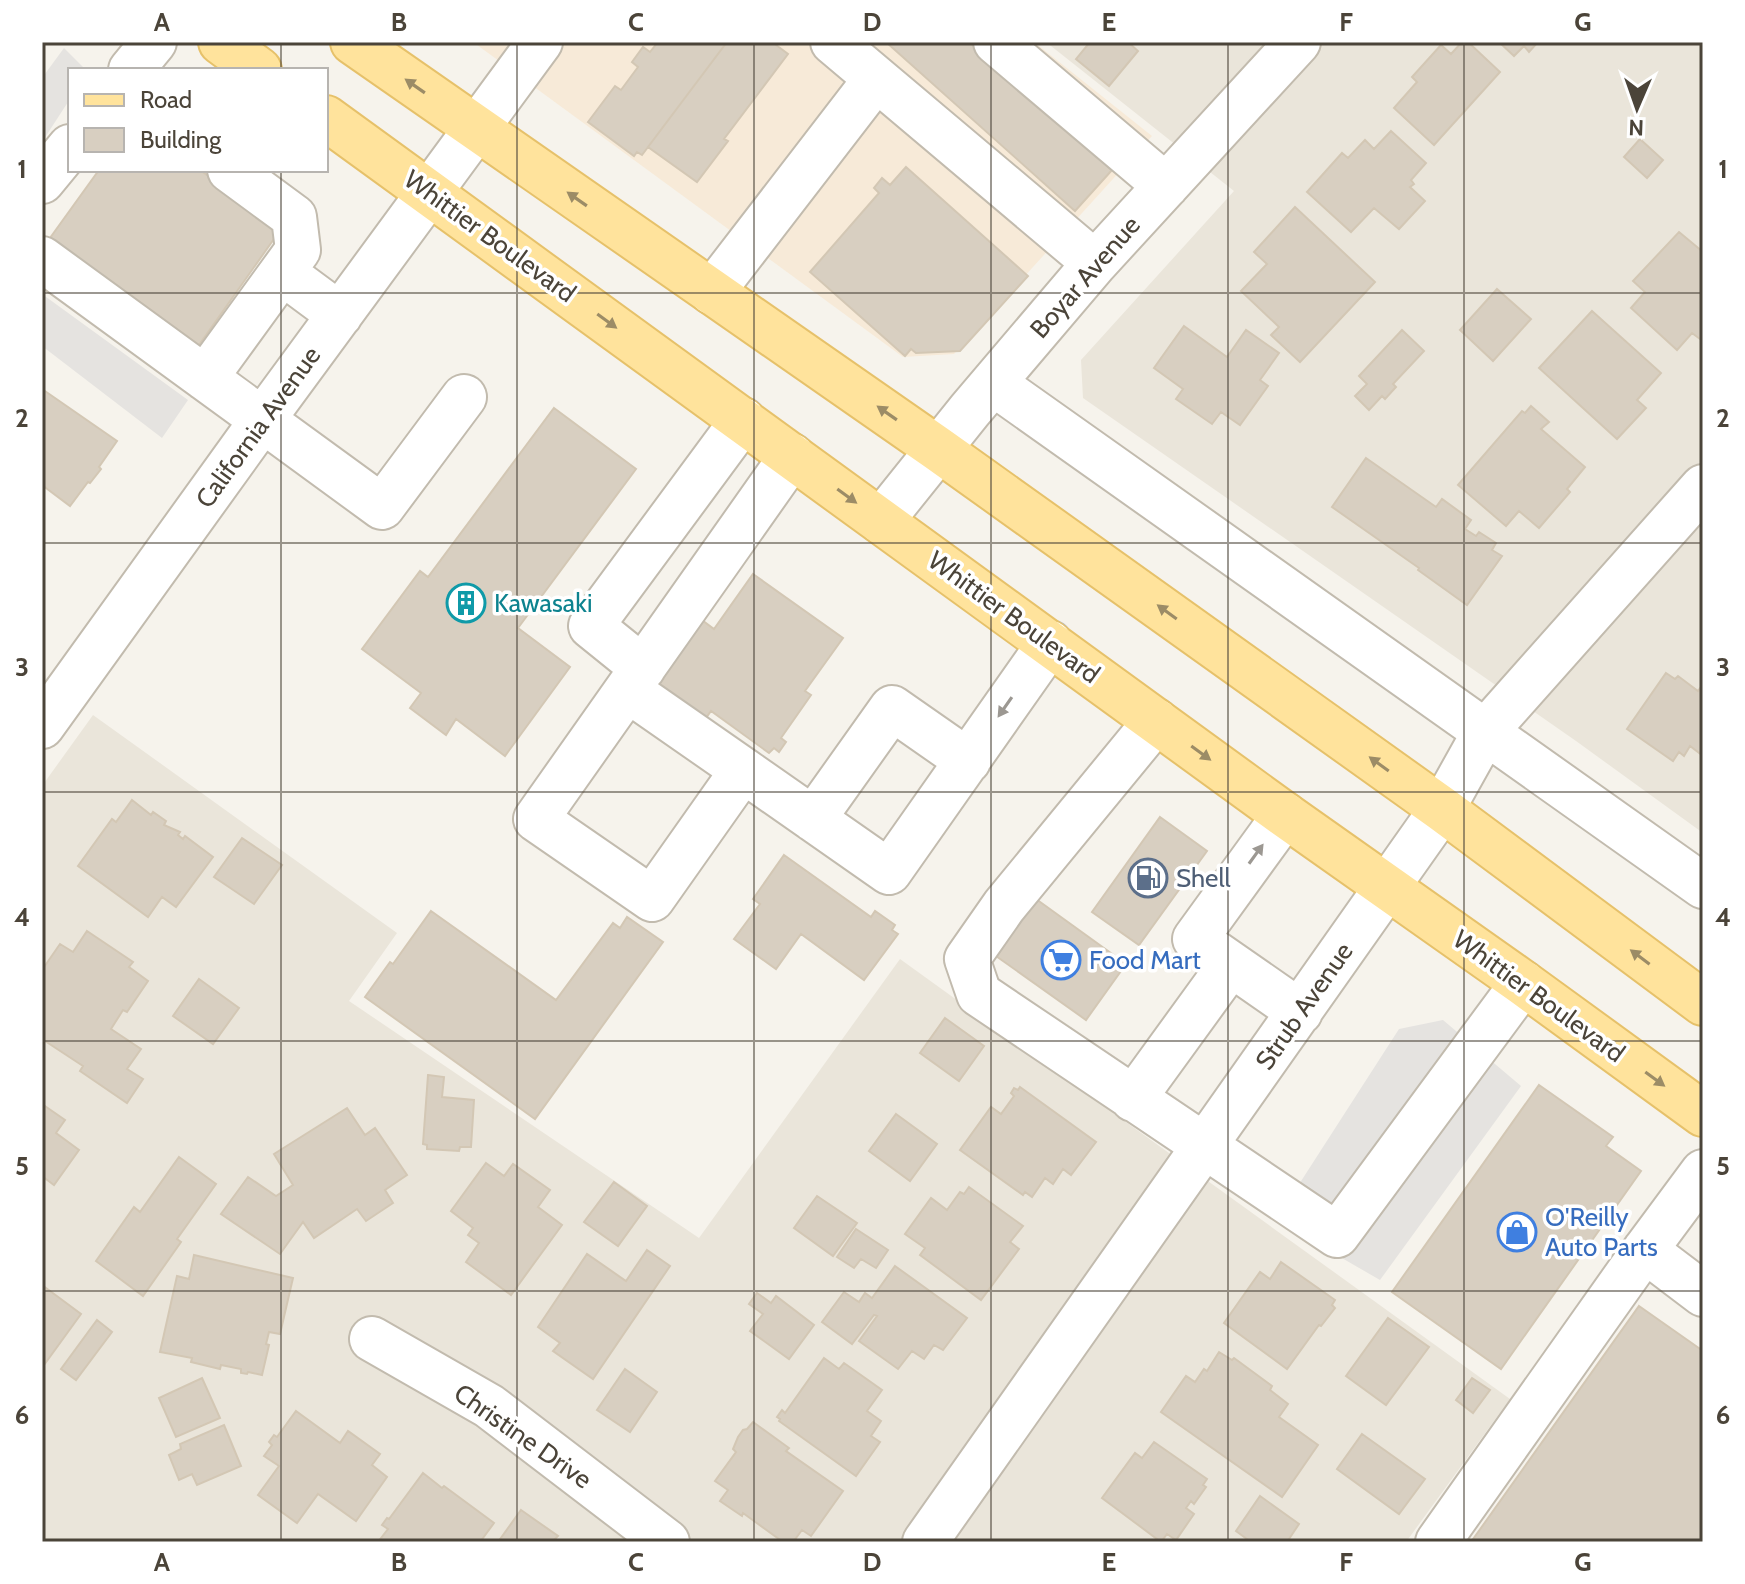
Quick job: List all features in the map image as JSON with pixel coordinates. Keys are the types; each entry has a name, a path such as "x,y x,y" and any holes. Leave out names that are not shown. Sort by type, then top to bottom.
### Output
{"main road":[{"path":"221,42 256,68"},
{"path":"353,42 938,449 1442,809 1703,1003"},
{"name":"Whittier Boulevard","path":"328,119 1285,815 1703,1114"}],"street":[{"path":"133,68 154,42"},
{"path":"833,42 1095,263"},
{"path":"996,42 1166,186"},
{"name":"Boyar Avenue","path":"881,521 1095,263 1298,42"},
{"name":"California Avenue","path":"42,726 263,419 477,130 523,48"},
{"path":"712,292 876,79"},
{"path":"42,181 68,149"},
{"path":"205,378 298,250 294,217 253,177"},
{"path":"42,259 382,507 464,397"},
{"path":"282,272 340,315"},
{"path":"993,383 1703,886"},
{"path":"743,420 591,626 636,679 743,770 889,872 1050,643"},
{"path":"743,770 652,899 536,819 792,456"},
{"name":"Strub Avenue","path":"925,1542 1442,809 1485,732 1703,487"},
{"path":"813,819 892,708 968,761"},
{"path":"1156,721 1004,906 967,959 979,994 1337,1235 1523,983"},
{"path":"1285,815 1195,939 1300,1012"},
{"path":"1133,1099 1231,964"},
{"path":"1438,1542 1703,1172"},
{"path":"1645,1250 1703,1294"},
{"name":"Christine Drive","path":"372,1339 489,1406 667,1542"}],"shaded area":[{"path":"473,42 1034,42 1152,136 954,354 903,357"},
{"path":"1046,42 1703,42 1703,833 1083,398 1081,360 1234,191"},
{"path":"64,48 84,68 68,68 68,102 42,142 42,78"},
{"path":"42,294 188,400 162,438 42,346"},
{"path":"93,715 397,933 349,1001 699,1238 900,959 1510,1399 1406,1542 42,1542 42,786"},
{"path":"1443,1020 1521,1086 1380,1280 1276,1220 1399,1029"}],"building":[{"path":"658,42 727,42 642,155 637,152 634,156 588,122 615,86 621,90 638,67 632,62 643,47 650,52"},
{"path":"727,42 772,42 788,54 724,139 728,141 697,182 648,147"},
{"path":"886,42 969,42 1112,170 1075,211"},
{"path":"1090,42 1128,42 1138,51 1109,86 1076,59"},
{"path":"1462,42 1468,42 1500,72 1434,145 1394,108 1417,82 1412,77 1441,45 1451,54"},
{"path":"1499,42 1538,42 1529,52 1524,46 1514,56"},
{"path":"1391,131 1426,163 1411,180 1414,184 1410,187 1425,201 1399,229 1374,208 1351,232 1307,192 1342,153 1348,158 1365,140 1374,149"},
{"path":"1640,139 1663,160 1647,178 1624,157"},
{"path":"906,167 1028,276 960,351 916,353 911,349 905,356 810,272 879,193 874,188 882,178 890,185"},
{"path":"98,172 203,172 281,229 199,345 105,277 95,290 50,258 60,245 50,238"},
{"path":"1295,207 1375,282 1300,362 1271,335 1279,327 1241,291 1267,264 1254,252"},
{"path":"1679,232 1703,252 1703,336 1700,339 1692,333 1677,350 1631,308 1645,292 1633,281"},
{"path":"1497,289 1531,319 1493,361 1460,330"},
{"path":"1592,311 1661,373 1637,400 1646,408 1617,439 1539,368"},
{"path":"1184,326 1227,357 1246,330 1279,353 1260,380 1268,386 1240,425 1221,412 1212,424 1176,399 1183,389 1154,368"},
{"path":"1402,330 1424,351 1393,384 1396,387 1385,399 1382,396 1369,410 1355,396 1367,384 1359,376"},
{"path":"42,389 117,441 99,467 101,469 70,506 42,485"},
{"path":"1531,406 1549,422 1541,429 1585,467 1567,489 1570,492 1539,528 1519,511 1506,526 1458,485 1522,411 1525,413"},
{"name":"Kawasaki","path":"554,408 636,469 518,628 570,667 505,756 456,719 446,735 410,708 421,693 362,649 420,571 428,577"},
{"path":"1366,458 1436,507 1442,499 1471,520 1465,529 1476,536 1479,532 1496,543 1492,550 1502,556 1467,605 1332,507"},
{"path":"753,574 843,638 805,691 811,695 781,738 786,742 779,752 774,748 769,753 711,711 701,725 638,679 687,609 714,629"},
{"path":"1666,673 1675,679 1678,676 1698,691 1703,684 1703,756 1690,746 1684,756 1679,752 1673,761 1627,729"},
{"path":"132,800 151,815 153,812 166,821 164,825 180,832 178,835 183,839 185,836 213,857 176,907 162,897 148,917 78,866 112,819 116,822"},
{"path":"1160,817 1207,851 1139,945 1092,912"},
{"path":"242,838 282,865 254,904 214,877"},
{"path":"784,855 871,917 875,911 895,925 892,930 898,934 864,980 801,934 776,969 734,939 760,904 753,899"},
{"name":"Food Mart","path":"1036,899 1126,964 1086,1020 996,956"},
{"path":"431,911 556,1000 613,923 620,928 627,917 663,942 535,1119 365,997"},
{"path":"87,931 133,962 129,967 148,981 111,1029 141,1049 127,1069 143,1079 127,1103 80,1071 83,1066 42,1039 42,970 60,944 73,952"},
{"path":"199,979 239,1008 213,1044 173,1016"},
{"path":"945,1018 984,1046 959,1081 920,1053"},
{"path":"428,1075 444,1077 442,1097 474,1100 471,1147 460,1147 459,1151 427,1149 427,1145 423,1144"},
{"name":"O'Reilly Auto Parts","path":"1539,1085 1613,1137 1606,1146 1641,1171 1501,1369 1392,1292"},
{"path":"1020,1087 1096,1142 1071,1175 1063,1169 1053,1184 1045,1178 1032,1197 1025,1192 1023,1195 960,1150 991,1107 1001,1114 1014,1096 1011,1093 1014,1088 1018,1090"},
{"path":"42,1104 65,1120 56,1133 79,1150 54,1185 42,1176"},
{"path":"347,1108 365,1135 375,1128 407,1175 385,1190 393,1203 366,1221 357,1209 314,1238 303,1222 280,1254 221,1214 248,1177 276,1196 293,1185 274,1154"},
{"path":"896,1114 937,1144 910,1181 869,1151"},
{"path":"179,1157 216,1184 177,1239 181,1242 143,1296 96,1261 134,1207 140,1212"},
{"path":"486,1163 504,1176 513,1164 550,1190 538,1207 562,1225 511,1295 466,1262 479,1243 468,1235 473,1228 451,1211"},
{"path":"614,1182 647,1206 618,1246 584,1222"},
{"path":"969,1187 1023,1226 1010,1242 1019,1249 981,1300 920,1255 925,1248 905,1234 931,1198 947,1210 960,1192 964,1194"},
{"path":"817,1196 857,1223 833,1256 794,1228"},
{"path":"856,1229 888,1250 876,1268 861,1259 854,1268 837,1257"},
{"path":"647,1250 670,1266 593,1379 553,1351 560,1343 538,1327 587,1254 626,1281"},
{"path":"194,1255 293,1278 280,1334 269,1332 262,1375 241,1373 241,1369 221,1365 220,1369 191,1362 192,1358 160,1352 177,1276 189,1279"},
{"path":"1281,1262 1335,1300 1332,1305 1335,1308 1287,1369 1224,1323 1260,1272 1270,1279"},
{"path":"895,1266 967,1318 943,1350 934,1345 924,1359 912,1351 898,1369 859,1341 877,1316 874,1315 852,1344 822,1322 844,1292 859,1302 865,1293 872,1298"},
{"path":"42,1285 81,1314 44,1365 42,1363"},
{"path":"757,1293 771,1303 776,1296 814,1325 789,1359 750,1331 763,1314 749,1304"},
{"path":"1639,1306 1703,1351 1703,1542 1471,1542"},
{"path":"1388,1318 1429,1347 1386,1405 1346,1376"},
{"path":"97,1320 112,1332 76,1380 61,1369"},
{"path":"1219,1352 1232,1360 1234,1358 1272,1386 1270,1390 1288,1404 1279,1417 1318,1445 1282,1497 1161,1412 1186,1376 1195,1382 1204,1369 1207,1371"},
{"path":"824,1358 839,1369 844,1363 882,1390 867,1411 881,1421 871,1436 880,1442 856,1476 777,1417 782,1410 785,1413"},
{"path":"625,1369 657,1392 630,1432 597,1410"},
{"path":"202,1378 220,1418 176,1437 159,1398"},
{"path":"1472,1378 1490,1390 1473,1413 1456,1400"},
{"path":"296,1411 340,1443 348,1431 380,1454 372,1465 387,1477 356,1521 318,1494 297,1523 258,1495 279,1466 264,1456 272,1445 269,1442 274,1435 277,1437"},
{"path":"753,1422 789,1448 786,1451 843,1491 811,1536 802,1530 793,1542 783,1542 743,1513 742,1516 720,1501 728,1490 715,1481 736,1452 733,1449 738,1437"},
{"path":"224,1425 241,1466 197,1485 192,1474 179,1480 169,1455 181,1449 180,1444"},
{"path":"1362,1434 1425,1479 1399,1514 1337,1469"},
{"path":"1154,1442 1207,1479 1203,1485 1206,1487 1194,1504 1191,1501 1186,1508 1194,1514 1176,1540 1167,1534 1161,1542 1102,1498 1135,1453 1142,1458"},
{"path":"423,1473 494,1523 480,1542 378,1542 388,1529 382,1525"},
{"path":"1260,1496 1299,1524 1287,1542 1251,1542 1236,1531"},
{"path":"521,1510 558,1536 555,1539 560,1542 498,1542"}],"place":[{"name":"Kawasaki","path":"466,603"},
{"name":"Shell","path":"1148,878"},
{"name":"Food Mart","path":"1061,960"},
{"name":"O'Reilly Auto Parts","path":"1517,1232"}]}
